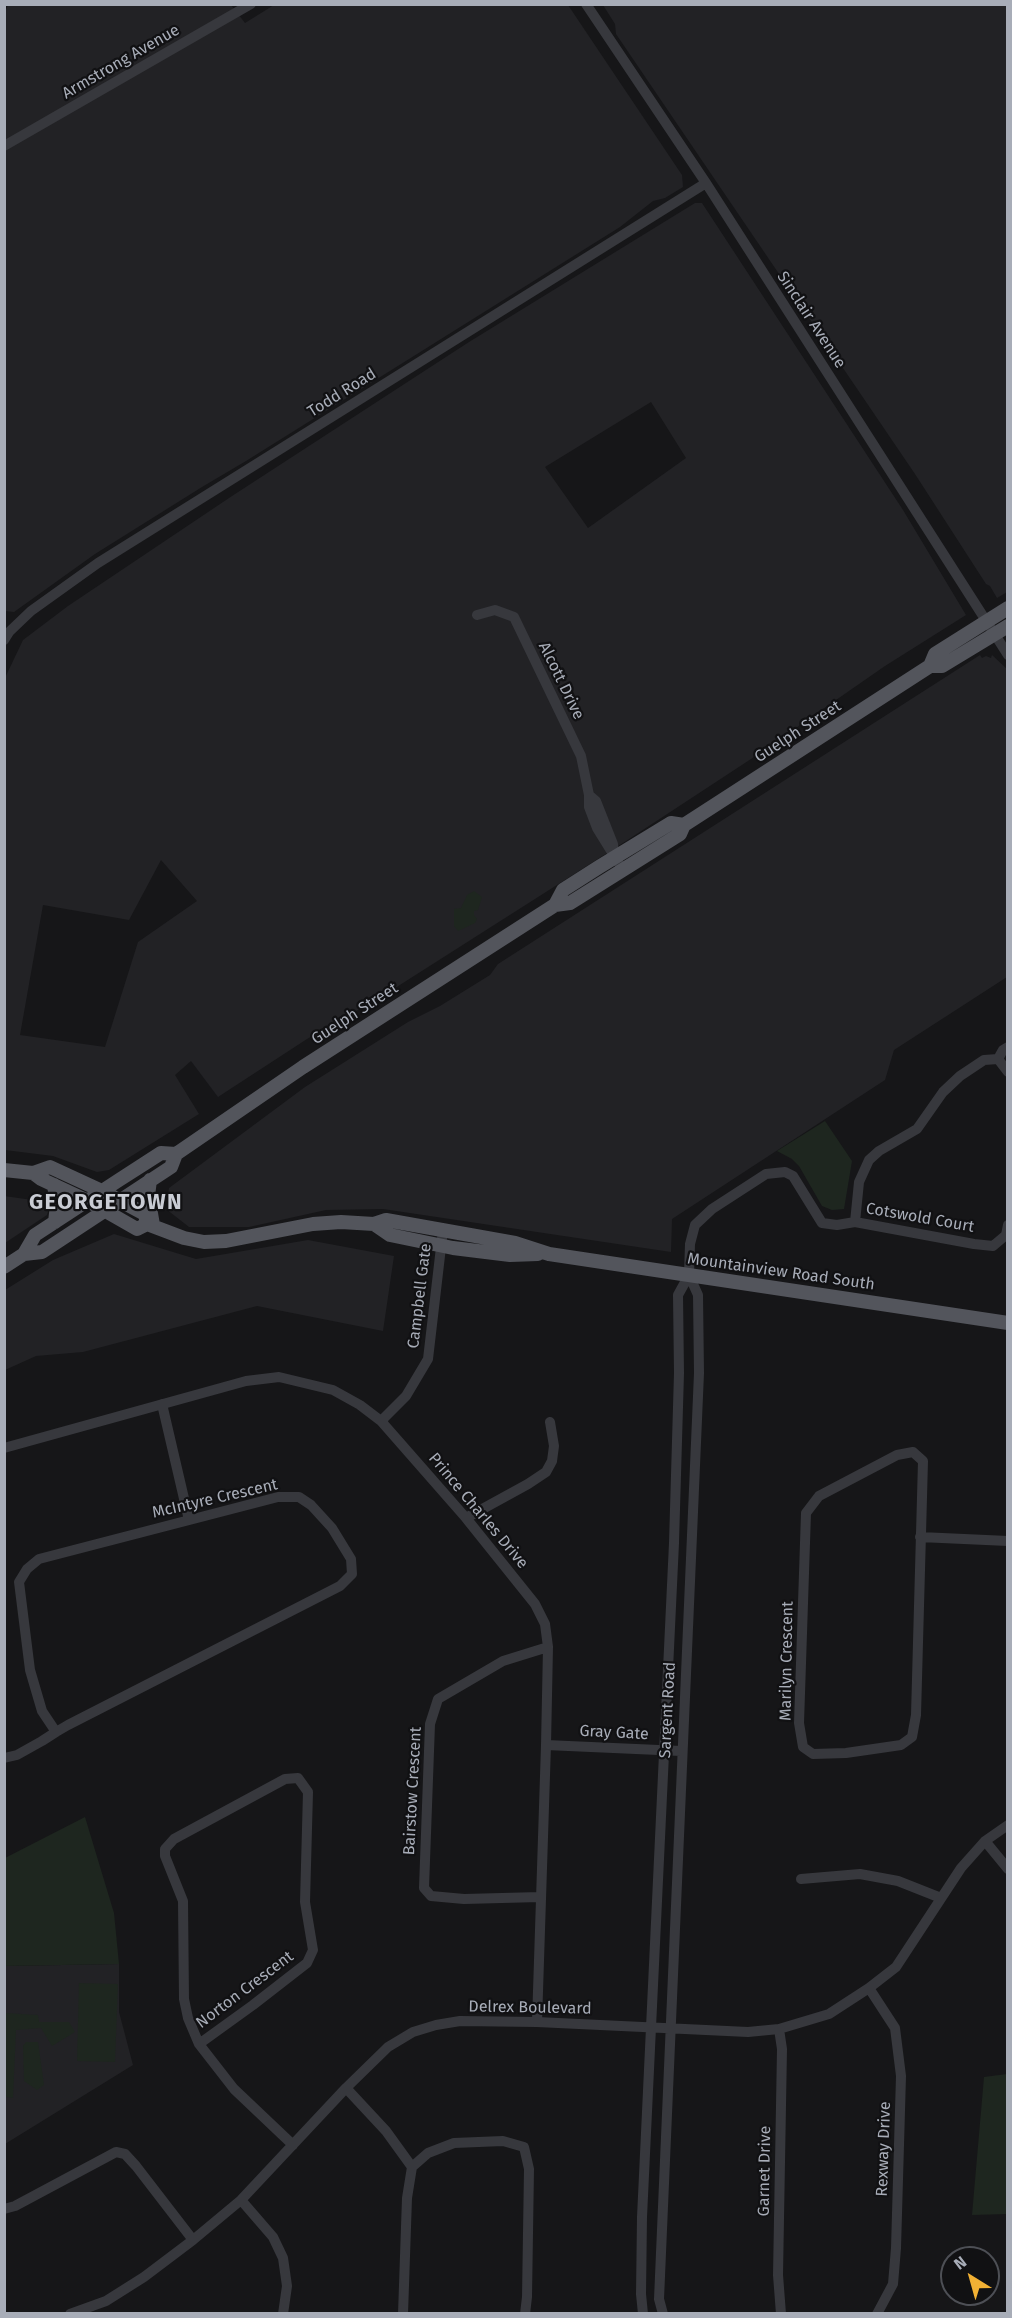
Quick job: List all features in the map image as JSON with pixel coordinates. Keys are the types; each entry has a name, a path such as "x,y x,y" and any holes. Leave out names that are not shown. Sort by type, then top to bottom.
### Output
{"main road":[{"name":"Guelph Street","path":"930,666 935,654 1008,608"},
{"name":"Guelph Street","path":"4,1267 24,1254 42,1252 171,1167 176,1154 303,1067 555,905 563,891 619,864 671,823 684,825 930,666 942,666 1008,626"},
{"name":"Guelph Street","path":"24,1254 35,1235 160,1153 176,1154"},
{"name":"Mountainview Road South","path":"4,1170 33,1173 50,1167 145,1214 150,1225"},
{"path":"33,1173 105,1210"},
{"path":"150,1180 148,1196 150,1225"},
{"path":"54,1185 57,1205 55,1222"},
{"name":"Mountainview Road South","path":"105,1210 138,1228 150,1225 183,1238 204,1242 226,1241 313,1224 341,1222 374,1224 386,1220 515,1243 549,1254 1008,1323"},
{"name":"Mountainview Road South","path":"374,1224 390,1236 442,1246 510,1256 549,1254"}],"street":[{"name":"Armstrong Avenue","path":"4,147 251,4"},
{"name":"Sinclair Avenue","path":"586,4 706,183 1008,655"},
{"name":"Todd Road","path":"4,640 31,611 98,563 706,183"},
{"name":"Alcott Drive","path":"477,615 495,610 514,617 580,756 589,795 589,807 597,828 619,864"},
{"path":"998,1059 1003,1050 1008,1047"},
{"path":"998,1059 1008,1072"},
{"path":"855,1222 860,1182 868,1160 879,1151 917,1130 943,1092 960,1076 984,1060 998,1059"},
{"name":"Cotswold Court","path":"688,1275 690,1244 695,1225 712,1209 766,1174 785,1172 793,1176 822,1223 837,1225 855,1222 993,1246 1006,1235 1008,1225"},
{"name":"Campbell Gate","path":"381,1421 406,1396 428,1359 443,1230"},
{"name":"Sargent Road","path":"644,2313 641,2294 642,2217 674,1543 679,1373 678,1294 688,1275"},
{"name":"Sargent Road","path":"663,2313 659,2298 699,1373 698,1295 688,1275"},
{"path":"679,1373 699,1373"},
{"name":"Prince Charles Drive","path":"4,1448 246,1381 279,1377 333,1390 360,1405 381,1421 466,1518 535,1604 545,1624 548,1647 537,2022"},
{"path":"162,1404 189,1520"},
{"path":"466,1518 546,1472 552,1461 554,1446 550,1422"},
{"name":"Marilyn Crescent","path":"913,1452 923,1461 920,1537 916,1715 912,1737 901,1745 846,1753 813,1754 803,1747 799,1724 806,1513 819,1496 897,1455 913,1452"},
{"name":"McIntyre Crescent","path":"4,1758 17,1755 56,1732 340,1586 352,1574 351,1559 332,1528 311,1505 299,1497 278,1497 39,1559 19,1582 30,1670 42,1711 56,1732"},
{"path":"920,1537 1008,1541"},
{"path":"674,1543 691,1542"},
{"name":"Bairstow Crescent","path":"540,1897 464,1899 431,1896 424,1888 430,1724 438,1699 503,1661 548,1647"},
{"name":"Gray Gate","path":"546,1745 681,1751"},
{"name":"Norton Crescent","path":"199,2044 307,1963 313,1950 305,1902 308,1792 298,1778 285,1779 174,1839 165,1849 165,1856 183,1901 184,1999 188,2018 199,2044 234,2089 293,2145"},
{"name":"Delrex Boulevard","path":"70,2313 106,2301 144,2277 193,2240 241,2200 346,2088 388,2047 413,2032 460,2021 537,2022 748,2032 779,2029 829,2014 896,1967 961,1868 985,1841 1008,1825"},
{"path":"985,1841 1008,1869"},
{"path":"801,1878 860,1874 898,1881 941,1898"},
{"path":"658,1881 677,1880"},
{"name":"Rexway Drive","path":"869,1988 895,2028 901,2076 893,2284 877,2313"},
{"name":"Garnet Drive","path":"779,2029 782,2049 778,2276 781,2313"},
{"path":"346,2088 386,2131 412,2167"},
{"path":"403,2313 407,2198 412,2167 429,2153 454,2143 503,2141 525,2147 529,2169 525,2313"},
{"path":"4,2209 15,2206 116,2152 125,2154 136,2166 193,2240"},
{"path":"241,2200 273,2237 283,2258 287,2286 283,2313"},
{"path":"642,2217 663,2217"}],"shaded area":[{"path":"8,5 231,5 245,23 274,5 568,5 682,175 683,187 665,198 653,201 620,227 95,554 14,612 5,611 4,14"},
{"path":"603,5 1007,5 1007,592 997,598 990,586 986,584 915,474 616,34 615,24"},
{"path":"695,203 702,203 903,510 966,615 885,666 751,759 626,841 381,997 307,1039 218,1097 191,1061 175,1075 199,1114 109,1170 97,1172 53,1156 5,1150 4,680 23,640 68,606 232,496 469,342","holes":["651,402 686,458 588,528 545,467","161,860 197,901 138,942 105,1047 20,1035 43,905 129,920"]},
{"path":"980,655 982,658 986,656 991,658 992,655 1007,669 1007,977 894,1050 885,1080 672,1219 671,1252 383,1209 326,1210 249,1227 189,1227 166,1209 169,1188 305,1087 408,1022 440,1006 490,975 498,964"},
{"path":"474,891 482,897 478,910 474,911 477,919 475,923 458,931 454,926 454,909 461,908 467,895"},
{"path":"825,1121 852,1161 844,1209 832,1210 822,1206 799,1166 792,1159 777,1151"},
{"path":"4,1196 47,1202 49,1208 47,1215 5,1243"},
{"path":"114,1234 196,1259 308,1240 394,1256 383,1331 257,1306 83,1352 36,1356 5,1370 5,1290 53,1260"},
{"path":"85,1817 114,1913 119,1964 5,1966 5,1858"},
{"path":"119,1964 119,2012 133,2065 5,2144 4,1966"},
{"path":"79,1983 118,1984 115,2062 77,2061"},
{"path":"5,2013 38,2015 39,2022 69,2022 75,2032 52,2046 41,2028 16,2030 13,2098 5,2097"},
{"path":"26,2042 38,2042 44,2085 37,2090 24,2081 23,2046"},
{"path":"1007,2074 1007,2214 972,2215 984,2077"}],"district":[{"name":"GEORGETOWN","path":"106,1203"}]}
